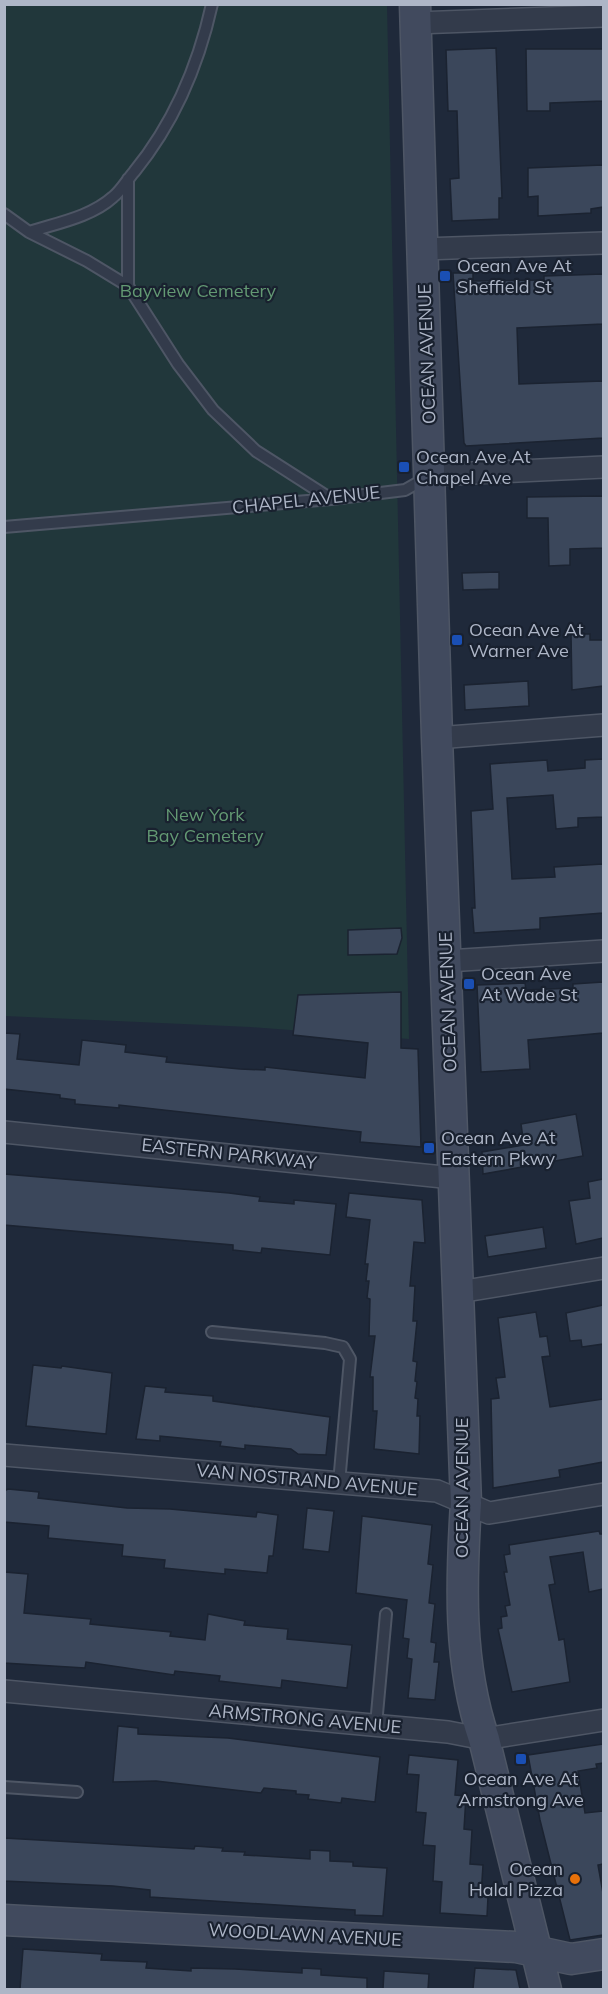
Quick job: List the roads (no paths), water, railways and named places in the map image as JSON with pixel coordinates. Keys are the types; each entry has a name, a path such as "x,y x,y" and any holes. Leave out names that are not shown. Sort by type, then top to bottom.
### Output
{"street":[{"path":"416,14 603,16"},
{"name":"OCEAN AVENUE","path":"416,14 437,738 466,1503 461,1606 473,1707 484,1739 546,1989"},
{"path":"423,249 603,243"},
{"name":"CHAPEL AVENUE","path":"431,475 603,467"},
{"path":"437,738 603,725"},
{"path":"447,961 603,951"},
{"name":"EASTERN PARKWAY","path":"4,1132 453,1178"},
{"path":"459,1292 603,1268"},
{"name":"VAN NOSTRAND AVENUE","path":"4,1455 437,1491 489,1514 603,1494"},
{"name":"ARMSTRONG AVENUE","path":"4,1691 448,1732 484,1739 603,1720"},
{"name":"WOODLAWN AVENUE","path":"4,1920 516,1947 572,1959 603,1954"}],"lane":[{"path":"29,232 87,213 113,197 146,158 183,98 202,47 212,4"},
{"path":"128,179 128,286"},
{"path":"4,214 29,232 87,261 128,286 178,364 213,410 256,451 331,499"},
{"name":"CHAPEL AVENUE","path":"4,527 331,499 405,490 431,475"},
{"path":"212,1332 325,1343 343,1347 350,1359 339,1483"},
{"path":"376,1725 386,1614"},
{"path":"4,1787 77,1792"}],"place":[{"name":"Ocean Ave At Sheffield St","path":"445,276"},
{"name":"Ocean Ave At Chapel Ave","path":"404,467"},
{"name":"Ocean Ave At Warner Ave","path":"457,640"},
{"name":"Ocean Ave At Wade St","path":"469,984"},
{"name":"Ocean Ave At Eastern Pkwy","path":"429,1148"},
{"name":"Ocean Ave At Armstrong Ave","path":"521,1759"},
{"name":"Ocean Halal Pizza","path":"575,1879"}],"park label":[{"name":"Bayview Cemetery","path":"198,291"},
{"name":"New York Bay Cemetery","path":"205,825"}]}
